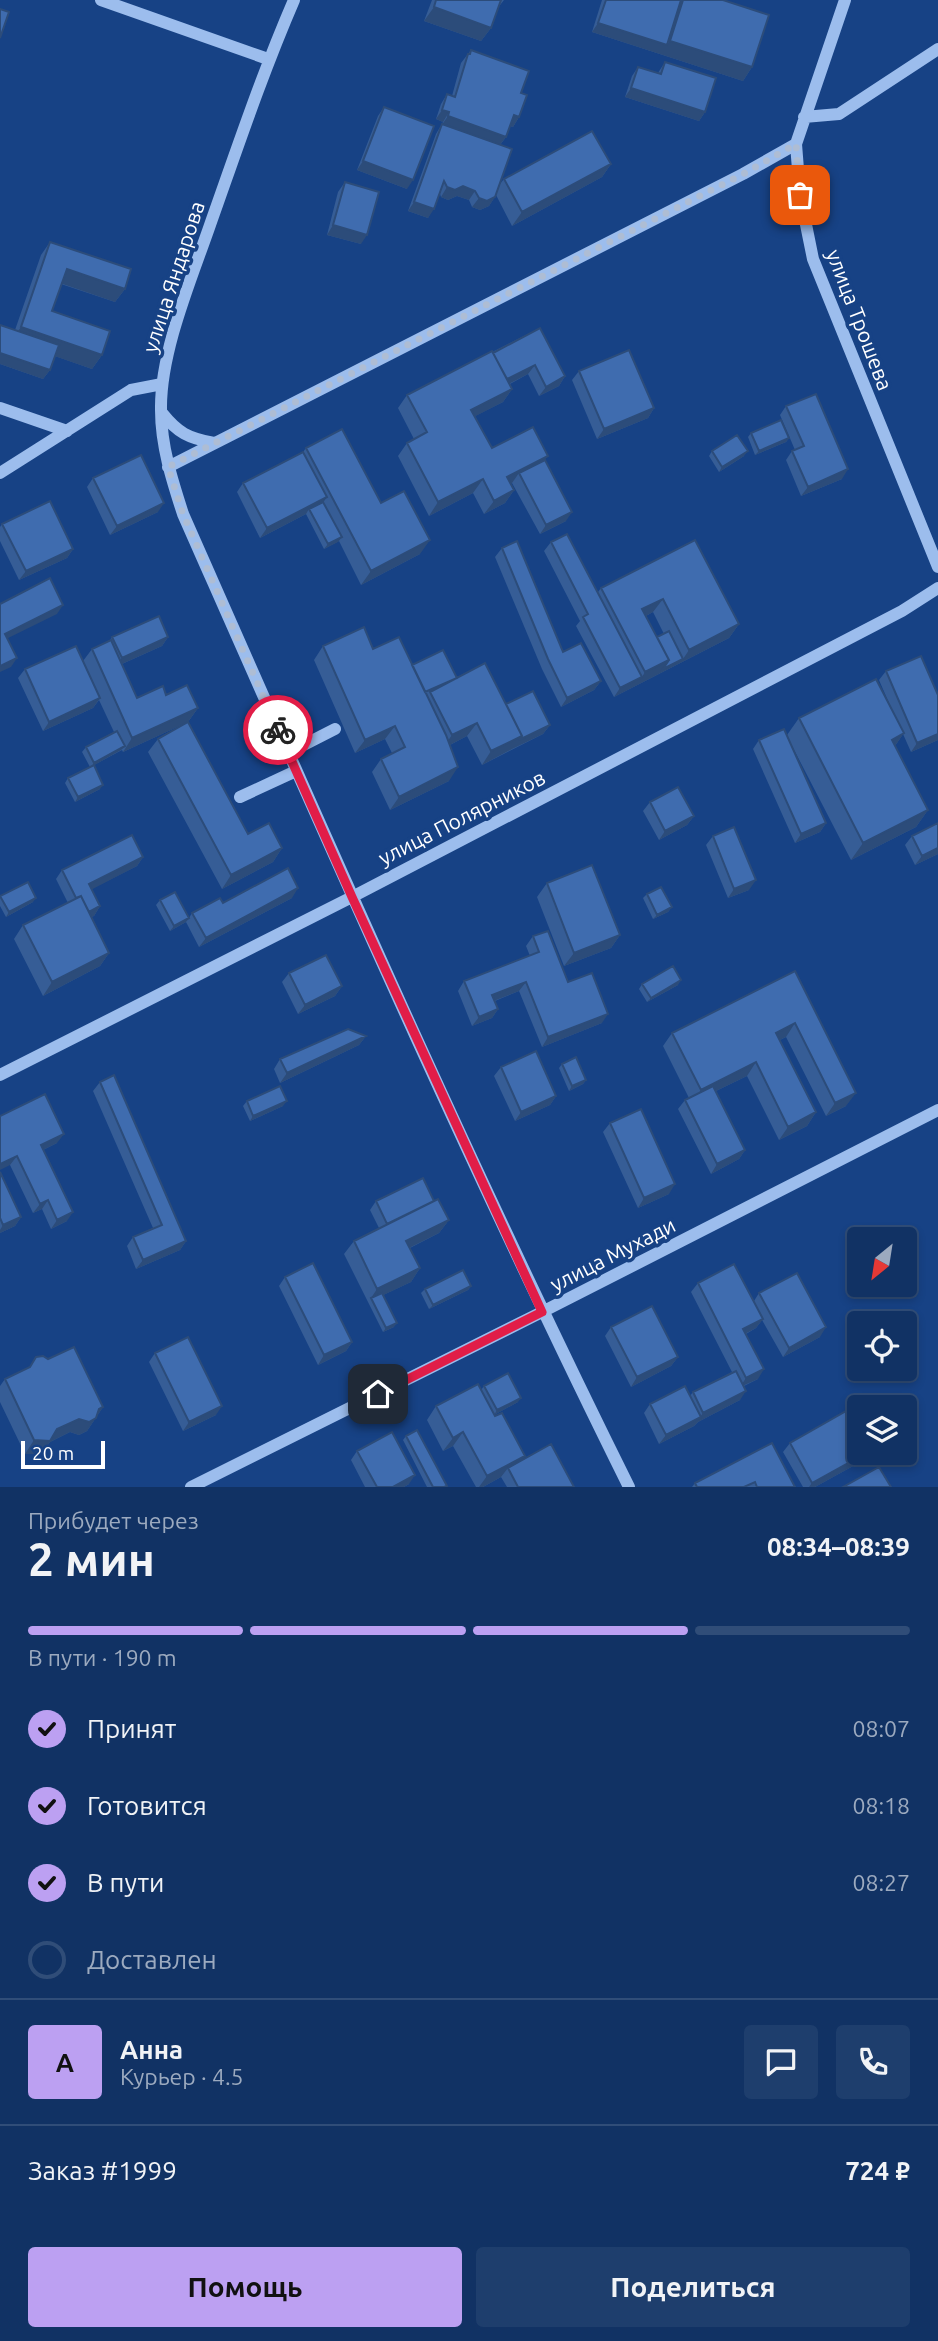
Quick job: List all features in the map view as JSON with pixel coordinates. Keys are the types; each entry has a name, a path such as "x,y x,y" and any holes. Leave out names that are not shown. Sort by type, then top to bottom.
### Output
{"street":[{"path":"100,0 268,59"},
{"name":"улица Яндарова","path":"294,0 268,59 179,312 162,384 161,412 168,467 183,514 352,897 542,1312 629,1487"},
{"name":"улица Трошева","path":"845,0 796,144 800,195 813,259 938,567"},
{"path":"804,117 839,114 938,49"},
{"path":"168,467 743,174 796,144"},
{"path":"0,473 131,390 162,384"},
{"path":"0,408 67,431"},
{"path":"161,412 174,428 192,439 214,443"},
{"name":"улица Полярников","path":"0,1075 352,897 890,618 938,588"},
{"path":"289,753 335,729"},
{"path":"240,797 296,771"},
{"name":"улица Мухади","path":"191,1487 938,1110"}],"building":[{"path":"436,0 501,0 491,28 434,7"},
{"path":"606,0 681,0 667,45 598,23"},
{"path":"683,0 723,0 769,15 752,67 670,41"},
{"path":"0,9 9,12 0,38"},
{"path":"471,50 529,71 521,93 527,95 519,117 514,115 506,137 448,116 449,112 442,110 447,94 455,97"},
{"path":"665,62 716,78 705,112 631,88 638,67 661,74"},
{"path":"384,107 434,126 413,180 363,161"},
{"path":"442,124 512,149 495,197 487,201 479,198 475,191 463,186 455,190 447,187 444,181 434,209 414,202"},
{"path":"592,131 611,164 522,212 504,179"},
{"path":"345,182 379,192 367,235 333,225"},
{"path":"50,242 131,269 125,289 67,269 52,311 110,331 102,355 21,327"},
{"path":"0,325 59,345 50,370 0,353"},
{"path":"540,328 565,376 546,387 535,365 507,379 493,353"},
{"path":"629,350 654,408 604,429 579,371"},
{"path":"492,351 512,389 471,410 492,448 533,427 548,456 507,477 514,490 494,501 483,479 438,502 407,443 427,432 407,395"},
{"path":"816,394 848,469 808,487 792,451 804,446 786,406"},
{"path":"781,420 789,438 759,451 751,433"},
{"path":"342,429 381,503 404,491 430,540 371,571 306,448"},
{"path":"737,435 748,451 722,467 712,451"},
{"path":"303,452 327,497 267,528 243,483"},
{"path":"141,455 164,503 117,526 93,478"},
{"path":"545,460 572,512 546,525 519,473"},
{"path":"50,501 73,549 26,571 2,524"},
{"path":"323,502 342,537 328,544 309,509"},
{"path":"567,534 642,677 620,688 583,617 588,614 551,542"},
{"path":"695,540 739,624 689,650 663,599 642,609 669,660 645,672 601,588"},
{"path":"517,541 563,652 581,643 601,681 567,698 502,548"},
{"path":"50,578 63,605 5,634 17,658 0,666 0,604"},
{"path":"159,616 168,637 122,658 112,637"},
{"path":"364,627 373,649 399,637 446,735 458,767 399,797 381,759 405,747 395,726 365,740 323,646"},
{"path":"669,631 683,659 663,669 669,660 657,637"},
{"path":"111,640 137,698 163,686 166,695 187,685 198,708 132,738 92,649"},
{"path":"76,646 100,698 49,722 25,669"},
{"path":"443,650 457,678 425,692 412,665"},
{"path":"921,656 938,695 938,734 917,743 886,671"},
{"path":"485,663 522,736 491,751 477,723 452,735 430,692"},
{"path":"876,679 904,733 892,740 928,810 863,843 799,718"},
{"path":"533,691 550,725 519,740 522,736 506,704"},
{"path":"188,722 248,834 269,823 282,848 231,875 158,739"},
{"path":"784,729 826,823 801,834 759,740"},
{"path":"117,731 125,746 94,763 86,747"},
{"path":"94,765 103,785 78,797 68,778"},
{"path":"678,787 694,816 665,831 650,802"},
{"path":"938,823 938,848 922,856 912,836"},
{"path":"734,827 756,880 734,889 713,836"},
{"path":"132,835 143,857 89,884 100,906 89,912 81,896 76,898 62,870"},
{"path":"592,865 620,935 574,953 547,883"},
{"path":"288,868 298,888 206,938 192,913 220,898 223,903"},
{"path":"28,882 36,898 9,912 0,896"},
{"path":"661,887 672,907 657,915 647,894"},
{"path":"175,892 189,918 174,926 160,900"},
{"path":"81,896 109,953 52,982 23,925"},
{"path":"548,931 568,982 592,973 608,1014 548,1037 526,982 492,995 498,1009 479,1017 464,981 539,952 533,936"},
{"path":"326,955 342,986 305,1005 289,973"},
{"path":"673,966 681,980 651,998 642,984"},
{"path":"795,971 856,1093 835,1103 795,1023 776,1033 816,1112 788,1127 756,1062 701,1090 672,1033"},
{"path":"348,1029 366,1036 287,1073 280,1059"},
{"path":"536,1051 556,1096 521,1112 501,1067"},
{"path":"576,1057 586,1080 572,1086 562,1064"},
{"path":"114,1075 186,1241 143,1260 133,1237 162,1225 100,1082"},
{"path":"280,1086 287,1101 253,1116 247,1101"},
{"path":"713,1086 745,1150 717,1164 685,1100"},
{"path":"45,1094 64,1134 41,1145 73,1212 57,1220 48,1200 40,1204 17,1156 0,1164 0,1116"},
{"path":"641,1109 675,1184 644,1198 610,1123"},
{"path":"0,1172 21,1217 3,1225 0,1218"},
{"path":"423,1178 434,1201 387,1224 376,1201"},
{"path":"438,1199 449,1220 406,1241 420,1268 377,1289 354,1241"},
{"path":"313,1263 352,1342 324,1355 285,1277"},
{"path":"734,1264 763,1319 743,1329 764,1369 746,1378 698,1283"},
{"path":"463,1270 471,1286 433,1305 425,1289"},
{"path":"797,1273 826,1327 789,1348 759,1293"},
{"path":"382,1293 397,1323 386,1328 371,1298"},
{"path":"652,1306 678,1357 637,1377 611,1327"},
{"path":"188,1337 222,1406 189,1422 155,1353"},
{"path":"74,1347 103,1407 99,1409 96,1418 89,1422 79,1419 57,1429 50,1441 34,1440 5,1379 30,1367 36,1357 43,1356 48,1359"},
{"path":"736,1371 746,1391 703,1413 693,1392"},
{"path":"508,1373 521,1398 497,1410 484,1386"},
{"path":"478,1384 495,1416 502,1413 525,1456 487,1476 463,1432 453,1438 436,1406"},
{"path":"685,1386 701,1417 666,1435 650,1404"},
{"path":"847,1411 847,1464 812,1483 790,1443"},
{"path":"417,1430 447,1486 433,1487 406,1436"},
{"path":"392,1432 415,1475 393,1487 377,1487 357,1451"},
{"path":"772,1443 795,1487 757,1487 755,1482 744,1487 697,1487 695,1483"},
{"path":"551,1444 574,1487 518,1487 508,1468"},
{"path":"879,1467 891,1487 843,1487"}],"way so far":[{"path":"278,730 183,514 168,467 743,174 796,144 800,195"}],"route":[{"path":"278,730 542,1312 378,1394"}]}
